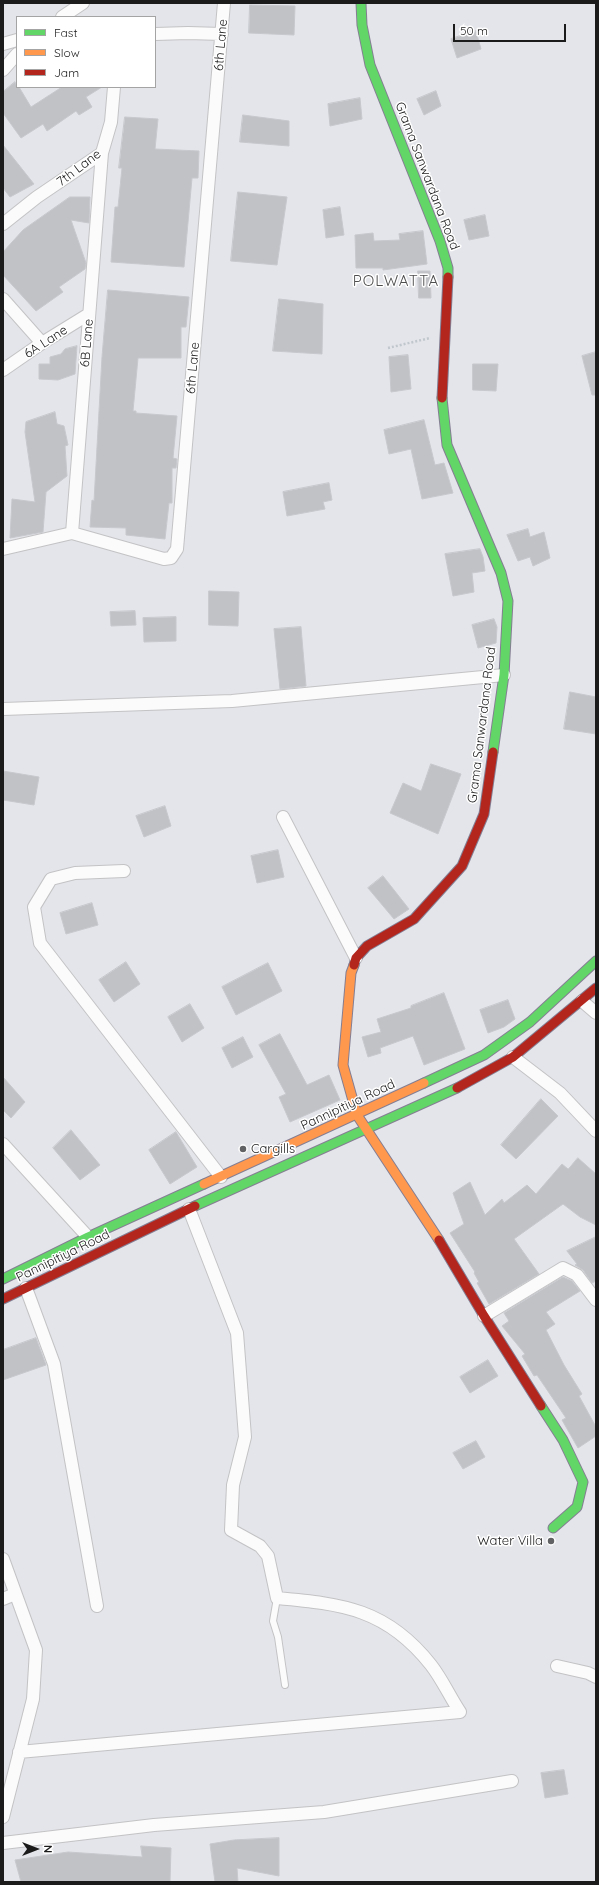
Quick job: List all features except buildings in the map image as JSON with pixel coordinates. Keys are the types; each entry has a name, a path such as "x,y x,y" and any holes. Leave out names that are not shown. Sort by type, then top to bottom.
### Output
{"street":[{"path":"64,16 83,3"},
{"name":"6th Lane","path":"3,549 72,533 164,559 171,558 177,549 224,3"},
{"name":"Grama Sanwardana Road","path":"361,3 362,25 370,65 440,241 448,268 442,406 447,445 501,573 508,601 504,675 484,814 462,866 414,919 367,946 356,958 350,973 343,1065 357,1116 450,1256 484,1316 563,1440 583,1482 578,1507 553,1528"},
{"path":"156,34 222,34"},
{"path":"3,44 16,40"},
{"path":"3,70 16,55"},
{"name":"7th Lane","path":"3,224 37,197 102,153 111,122 114,88"},
{"name":"6B Lane","path":"72,533 102,153"},
{"path":"3,299 42,343"},
{"name":"6A Lane","path":"3,370 42,343 89,314"},
{"path":"3,709 232,701 504,675"},
{"path":"283,817 356,958"},
{"path":"124,871 75,873 50,879 34,907 40,943 221,1177"},
{"name":"Pannipitiya Road","path":"3,1279 88,1236 357,1116 484,1056 530,1022 596,961"},
{"name":"Pannipitiya Road","path":"3,1299 189,1209 450,1092 513,1057 582,1002 596,988"},
{"path":"582,1002 596,1013"},
{"path":"513,1057 560,1093 596,1131"},
{"path":"3,1144 88,1236"},
{"path":"20,1752 460,1712 431,1665 400,1633 369,1614 324,1603 277,1598 268,1556 260,1546 231,1530 233,1485 245,1437 237,1333 189,1209"},
{"path":"484,1316 563,1268 578,1275 596,1300"},
{"path":"26,1288 54,1364 96,1606"},
{"path":"3,1559 36,1650 34,1699 3,1817"},
{"path":"3,1598 15,1594"},
{"path":"557,1666 588,1673 596,1677"},
{"path":"3,1843 154,1825 324,1812 512,1781"}],"lane":[{"path":"277,1598 274,1621 278,1637 285,1686"}],"path":[{"path":"388,348 444,334"}],"traffic: fast":[{"path":"361,3 362,25 370,65 440,241 448,268 448,277"},
{"path":"442,398 447,445 501,573 508,601 504,675 493,752"},
{"path":"424,1083 484,1055 530,1022 596,961"},
{"path":"195,1206 457,1088"},
{"path":"3,1279 88,1237 204,1184"},
{"path":"541,1406 563,1440 583,1482 577,1507 553,1528"}],"traffic: slow":[{"path":"354,965 351,973 343,1065 357,1115 439,1240"},
{"path":"204,1184 424,1083"}],"traffic: jam":[{"path":"442,398 448,277"},
{"path":"354,965 356,958 367,946 414,919 462,866 484,814 493,752"},
{"path":"457,1088 513,1057 596,988"},
{"path":"3,1299 195,1206"},
{"path":"439,1240 484,1316 541,1406"}],"place":[{"name":"Cargills","path":"243,1149"},
{"name":"Water Villa","path":"551,1541"}],"district":[{"name":"POLWATTA","path":"396,281"}]}
